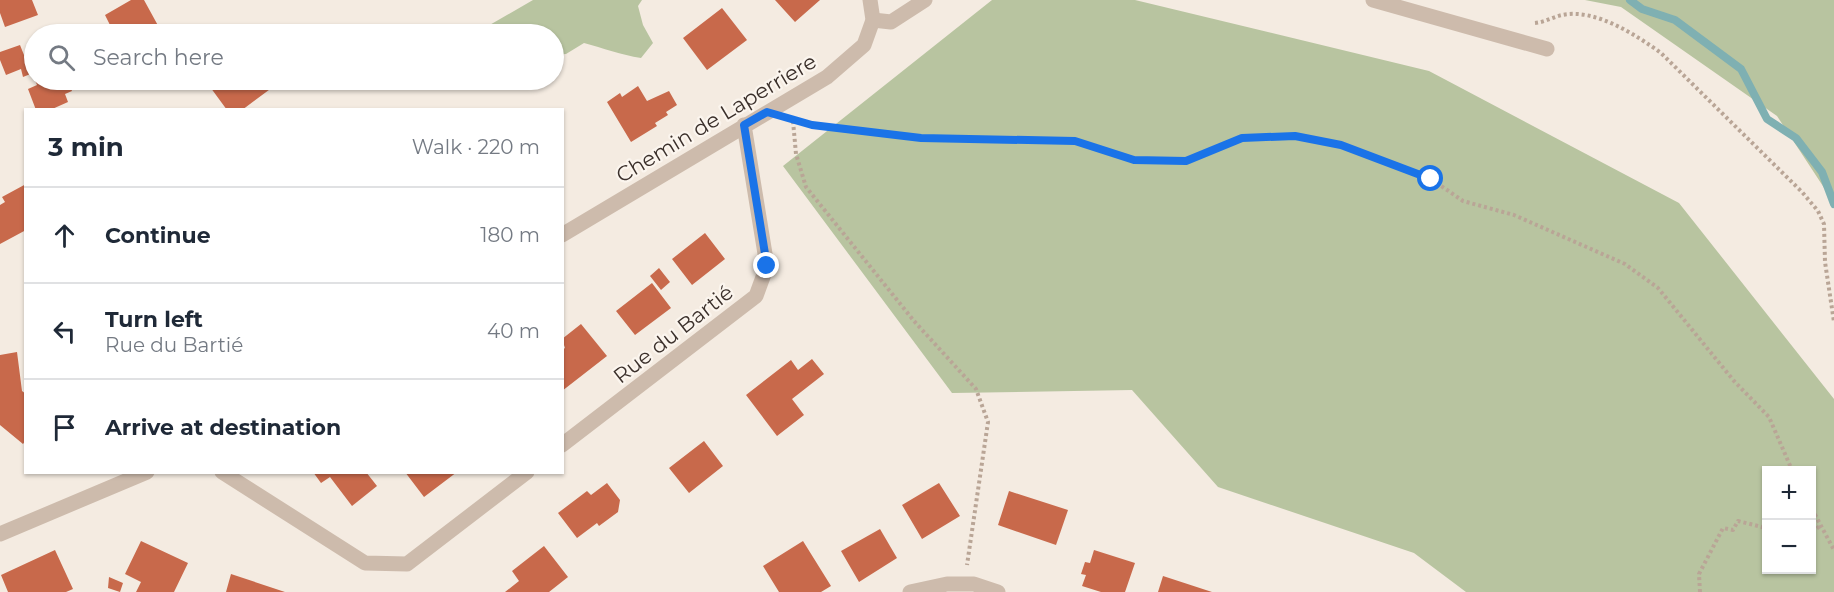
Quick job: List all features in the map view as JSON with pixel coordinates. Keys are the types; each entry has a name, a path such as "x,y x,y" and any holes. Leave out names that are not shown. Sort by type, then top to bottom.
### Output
{"street":[{"path":"870,0 873,20 891,22 925,0"},
{"path":"1373,0 1547,49"},
{"name":"Chemin de Laperriere","path":"564,234 827,76 864,45 873,20"},
{"name":"Rue du Bartié","path":"564,443 756,296 767,266 744,125"},
{"path":"0,534 142,474"},
{"path":"225,474 365,563 407,564 524,474"},
{"path":"910,592 947,584 974,584 998,592"}],"path":[{"path":"1501,36 1524,24 1544,22 1563,15 1581,15 1611,23 1661,53 1802,192 1818,211 1824,224 1825,262 1834,322"},
{"path":"767,112 812,125 921,138 1075,141 1134,160 1186,161 1242,138 1295,136 1341,145 1431,179 1463,201 1514,215 1625,264 1658,288 1734,381 1769,417 1790,466"},
{"path":"793,120 796,154 806,187 914,321 976,389 988,422 964,584"},
{"path":"1816,518 1834,550"},
{"path":"1700,592 1699,574 1723,528 1733,530 1738,521 1762,527"},
{"path":"1816,529 1820,526"}],"green space":[{"path":"533,0 642,0 638,6 643,25 653,43 641,58 584,43 564,54 564,24 491,24"},
{"path":"992,0 1135,0 1429,71 1679,203 1834,399 1834,592 1466,592 1414,553 1218,487 1132,390 952,393 783,166"},
{"path":"1585,0 1834,0 1834,203 1777,116 1621,7"}],"building":[{"path":"0,0 32,0 38,15 5,27 0,13"},
{"path":"131,0 144,0 157,24 110,24 105,15"},
{"path":"775,0 820,0 795,22"},
{"path":"722,8 747,40 707,70 683,38"},
{"path":"20,45 24,55 24,77 21,69 6,75 0,60 0,52"},
{"path":"638,86 647,101 669,91 677,105 666,112 668,115 655,123 657,126 631,142 607,102 620,93 622,97"},
{"path":"28,90 72,90 65,94 68,102 54,108 35,108"},
{"path":"212,90 269,90 245,108 226,108"},
{"path":"24,185 24,231 0,244 0,205 5,202 2,197"},
{"path":"705,233 725,259 692,285 672,259"},
{"path":"659,268 670,282 661,290 650,276"},
{"path":"652,283 671,308 635,335 616,311"},
{"path":"581,324 607,356 564,389 565,348 564,337"},
{"path":"17,352 24,392 23,444 0,425 0,355"},
{"path":"812,359 824,374 792,399 804,415 777,436 746,395 791,360 798,370"},
{"path":"704,441 723,466 689,493 669,468"},
{"path":"314,474 368,474 377,486 352,506 330,477 321,483"},
{"path":"407,474 454,474 424,497"},
{"path":"607,483 620,500 618,512 599,526 597,523 577,538 558,513 587,491 591,495"},
{"path":"939,483 960,516 922,539 902,505"},
{"path":"1009,491 1068,510 1056,545 998,525"},
{"path":"880,529 897,558 859,582 841,551"},
{"path":"141,541 188,563 174,592 136,592 141,582 125,574"},
{"path":"803,541 831,586 821,592 779,592 763,566"},
{"path":"544,546 568,577 549,592 505,592 519,581 512,571"},
{"path":"55,550 73,589 66,592 8,592 1,575"},
{"path":"1094,550 1135,563 1125,592 1101,592 1082,586 1086,575 1081,574 1085,562 1090,563"},
{"path":"231,574 285,592 226,592"},
{"path":"1163,576 1212,592 1158,592"},
{"path":"109,577 123,583 120,592 108,588"}],"waterway":[{"path":"1630,0 1642,9 1675,20 1741,69 1767,119 1796,138 1822,172 1834,204"}],"route":[{"path":"767,266 744,125 767,112 812,125 921,138 1075,141 1134,160 1186,161 1242,138 1295,136 1341,145 1431,179"}]}
